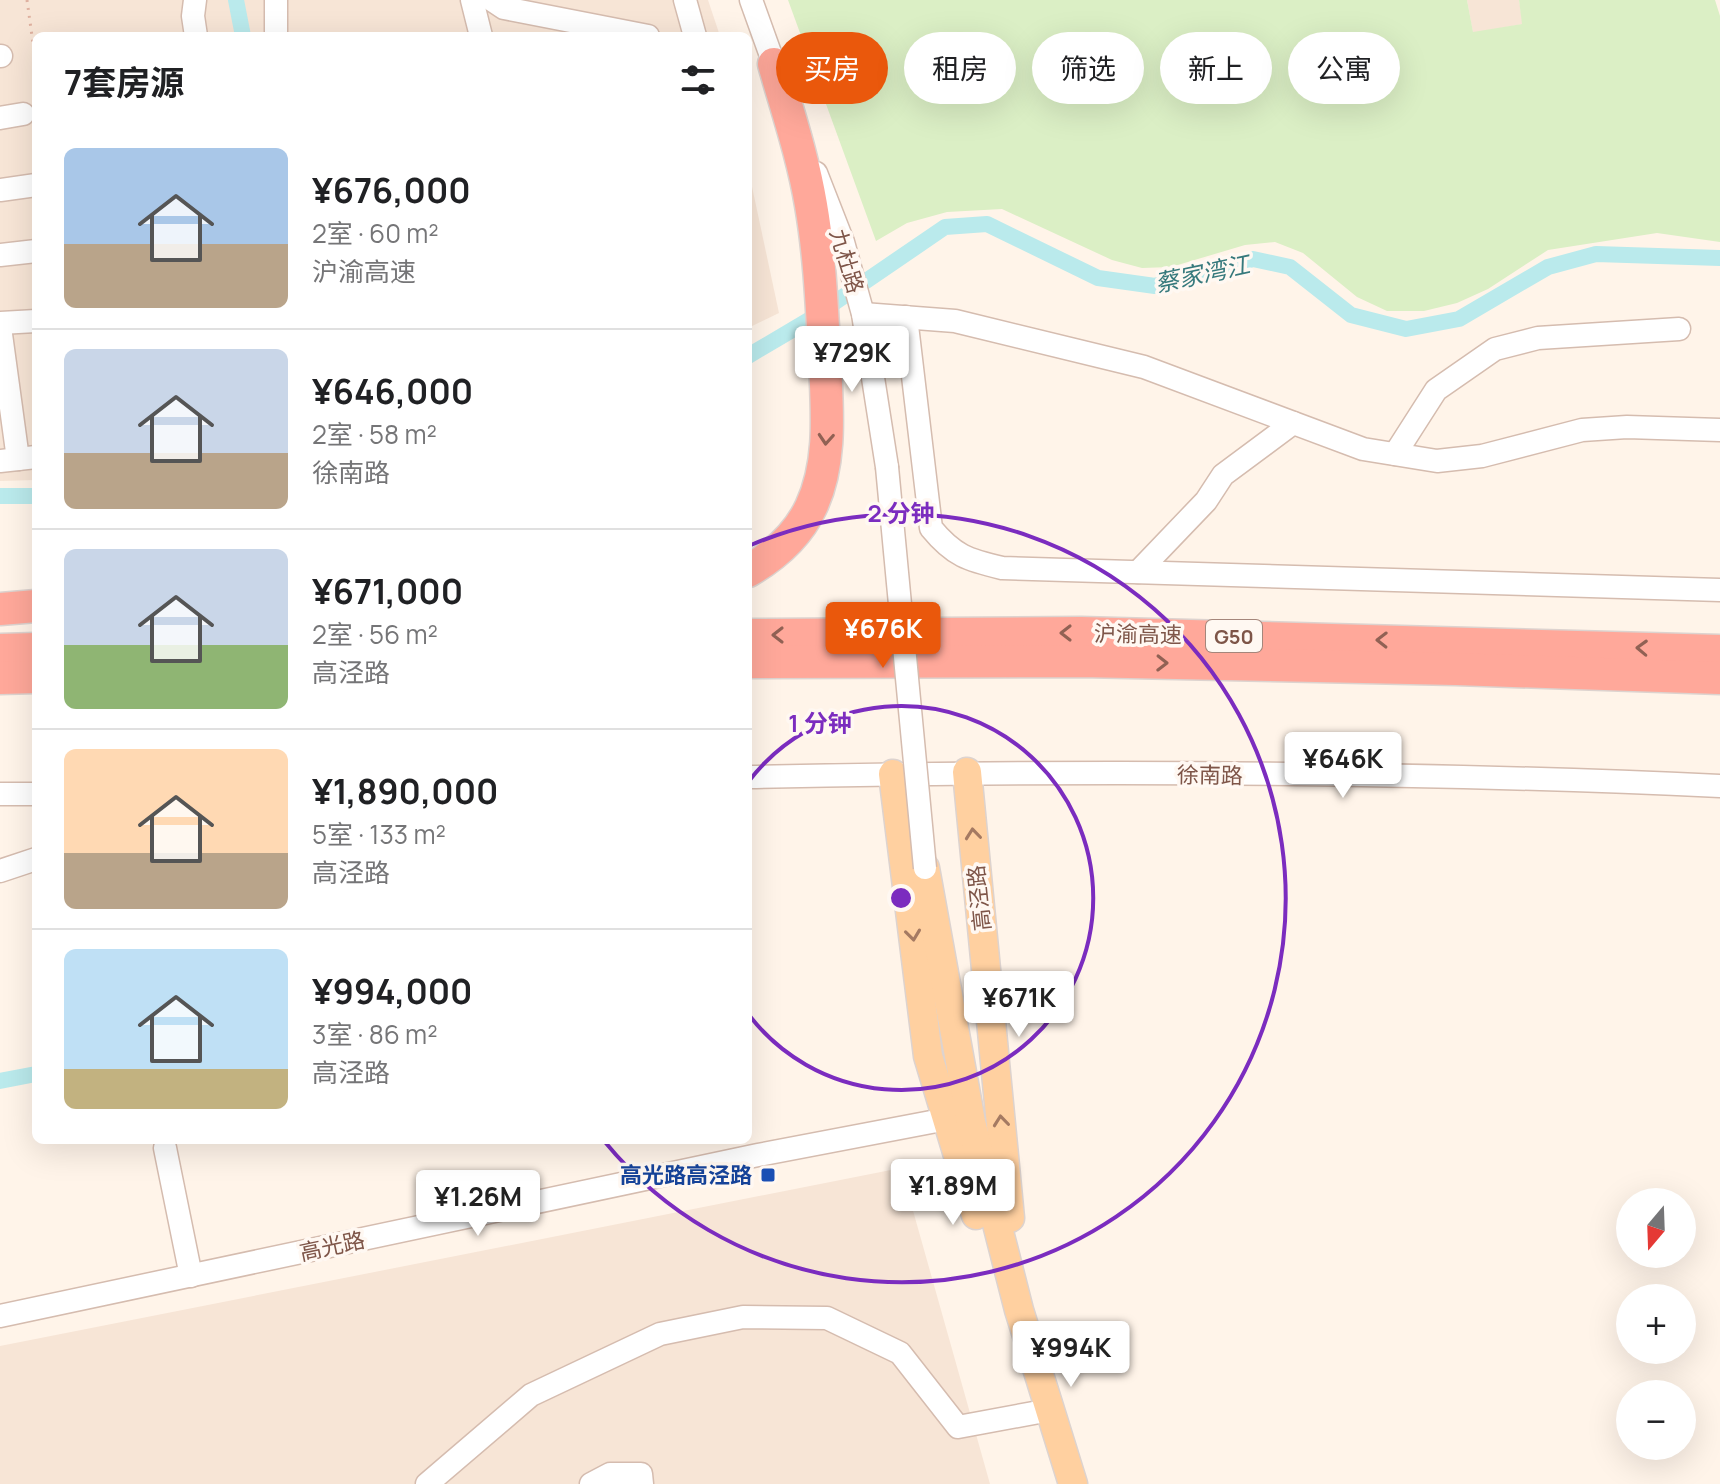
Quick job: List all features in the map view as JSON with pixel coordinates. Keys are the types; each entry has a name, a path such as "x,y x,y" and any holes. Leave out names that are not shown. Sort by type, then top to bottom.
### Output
{"highway":[{"path":"752,569 766,561 791,537 811,508 822,476 827,436 820,282 811,202 774,64"},
{"path":"0,609 32,606"},
{"name":"沪渝高速","path":"752,635 1081,633 1720,651"},
{"path":"0,648 32,647"},
{"name":"沪渝高速","path":"752,662 1081,661 1386,668 1720,681"},
{"path":"0,678 32,677"}],"main road":[{"name":"高泾路","path":"967,772 1019,1310"},
{"name":"高泾路","path":"893,774 928,1056 986,1245 1019,1310"},
{"name":"高泾路","path":"925,868 971,1122 1019,1310 1073,1484"}],"street":[{"path":"195,0 195,32"},
{"path":"276,0 276,32"},
{"path":"472,0 480,32"},
{"path":"492,0 504,8 627,32"},
{"path":"685,0 694,32"},
{"name":"九杜路","path":"751,0 843,242 863,314 887,467 925,868"},
{"path":"0,118 23,114"},
{"path":"0,190 32,186"},
{"path":"0,255 32,251"},
{"path":"863,314 955,321 1144,367 1363,449 1437,461 1482,456 1582,430 1627,427 1720,430"},
{"path":"906,317 931,528 946,547 967,560 1002,568 1720,590"},
{"path":"18,459 0,325 32,321"},
{"path":"1395,454 1436,390 1495,349 1538,338 1679,329"},
{"path":"1138,572 1206,501 1223,475 1293,423"},
{"name":"徐南路","path":"752,777 967,772 1564,779 1720,786"},
{"path":"0,794 32,794"},
{"path":"0,871 32,860"},
{"name":"高光路","path":"0,1316 758,1155 947,1119"},
{"path":"165,1148 191,1276"},
{"path":"427,1484 531,1395 660,1334 743,1317 827,1318 900,1353 958,1427 1050,1410"},
{"path":"591,1484 610,1474 641,1474 642,1484"}],"path":[{"path":"27,0 32,36"}],"shaded area":[{"path":"0,0 708,0 719,32 32,32 32,480 0,481"},
{"path":"1467,0 1519,0 1523,24 1473,33"},
{"path":"752,187 779,313 752,326"},
{"path":"901,1168 990,1484 0,1484 0,1346"}],"green space":[{"path":"788,0 1467,0 1473,32 1522,24 1519,0 1715,0 1720,16 1720,242 1657,233 1548,250 1488,289 1457,303 1424,311 1387,311 1357,297 1303,253 1275,242 1245,245 1171,267 1142,268 1112,260 1002,209 947,212 907,223 876,241 826,104 888,104 888,32 800,32"}],"waterway":[{"path":"236,0 242,32"},
{"name":"蔡家湾江","path":"752,354 809,320 945,227 987,224 1098,278 1155,286 1253,259 1290,267 1351,315 1406,329 1459,319 1548,267 1596,254 1720,258"},
{"path":"0,496 32,496"},
{"name":"蔡家湾江","path":"0,1081 32,1075"}],"place":[{"name":"高光路高泾路","path":"768,1175"}]}
